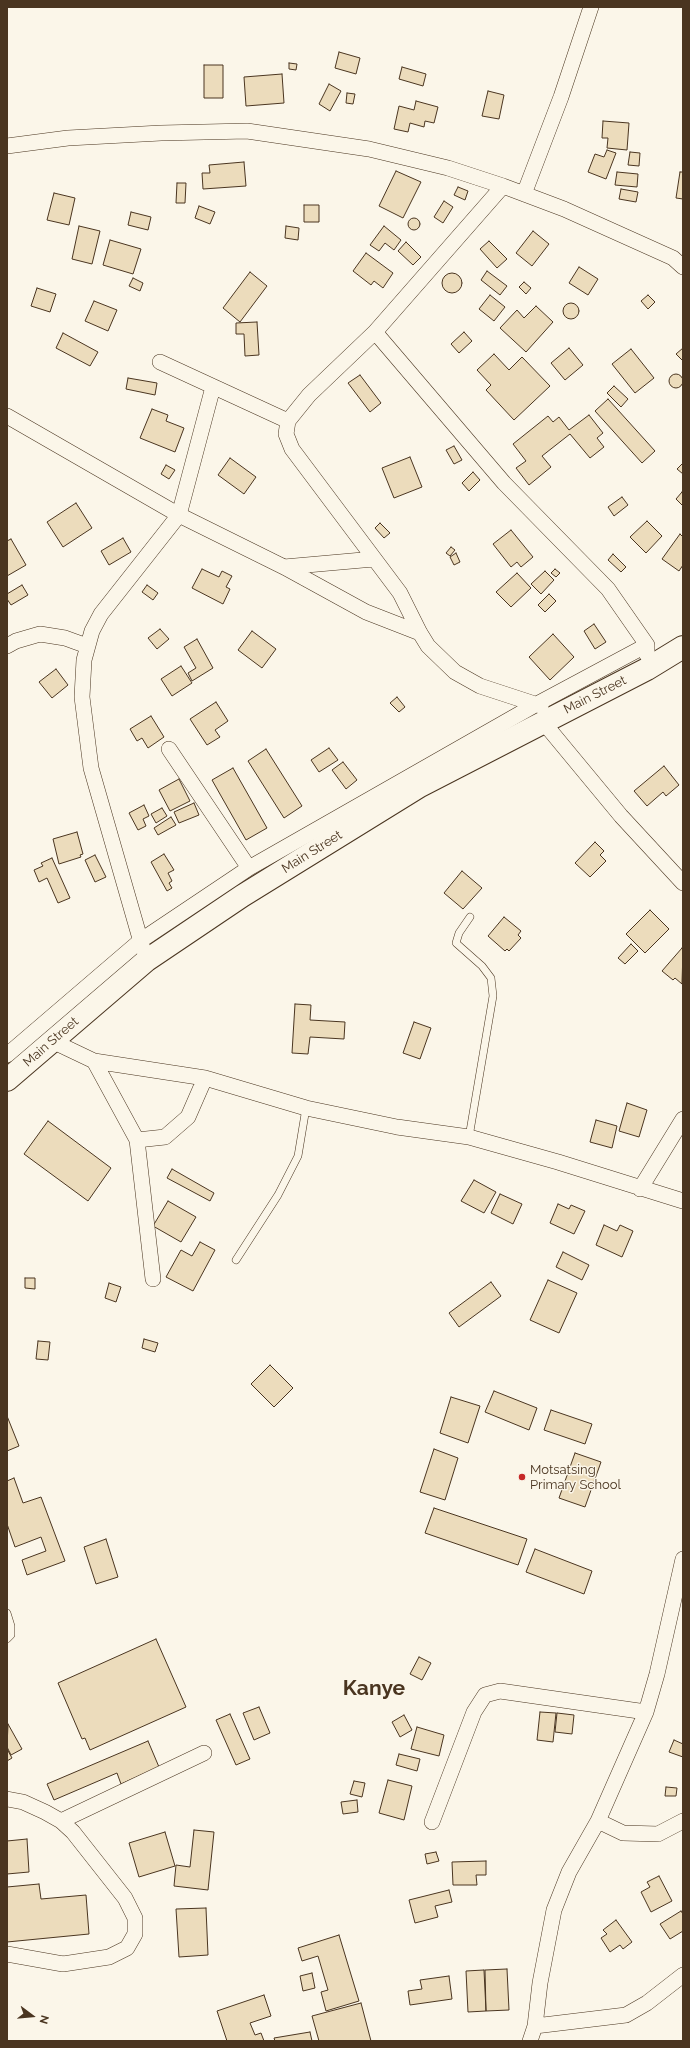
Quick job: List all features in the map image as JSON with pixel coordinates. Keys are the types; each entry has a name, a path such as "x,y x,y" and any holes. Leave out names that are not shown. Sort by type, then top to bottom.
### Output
{"highway":[{"name":"Main Street","path":"7,1080 52,1040 144,951 242,896 540,714 566,710 647,669 683,647"},
{"name":"Main Street","path":"647,669 683,655"}],"street":[{"path":"524,194 561,97 591,7"},
{"path":"7,146 68,138 161,132 247,131 369,149 448,168 503,186 564,209 673,258 683,267"},
{"path":"503,186 375,332 309,395 288,421 286,434 292,449 400,593 428,646 455,672 480,686 540,714 621,816 683,884"},
{"path":"375,332 504,483 608,589 647,645 647,669"},
{"path":"160,362 288,421"},
{"path":"144,951 91,768 82,697 84,660 87,646 101,614 179,515 213,387"},
{"path":"7,416 179,515 284,567 366,612 420,633"},
{"path":"284,567 374,559"},
{"path":"7,646 16,641 40,634 65,638 87,646"},
{"path":"7,1055 144,951 249,868 540,714 647,645"},
{"path":"169,749 249,868"},
{"path":"52,1040 94,1061 205,1078 306,1108 397,1127 468,1137 558,1162 640,1189 683,1201"},
{"path":"94,1061 137,1140 153,1279"},
{"path":"137,1140 165,1136 188,1117 205,1078"},
{"path":"640,1189 683,1119"},
{"path":"530,2041 535,2026 540,1983 554,1910 569,1872 598,1821 646,1712 657,1674 683,1559"},
{"path":"432,1822 474,1712 485,1696 500,1691 646,1712"},
{"path":"61,1820 204,1753"},
{"path":"7,1799 23,1802 61,1820 73,1832 125,1898 135,1918 135,1934 127,1948 109,1957 63,1964 7,1954"},
{"path":"598,1821 623,1833 658,1834 683,1821"},
{"path":"535,2026 626,2015 647,2004 683,1975"}],"lane":[{"path":"468,1137 494,996 491,978 482,966 456,943 459,933 470,917"},
{"path":"236,1260 278,1196 298,1156 306,1108"},
{"path":"7,1613 11,1626 11,1635 7,1638"}],"building":[{"path":"339,52 360,58 356,74 335,68"},
{"path":"289,63 297,64 296,70 289,69"},
{"path":"204,65 223,65 223,98 204,98"},
{"path":"402,67 426,74 423,86 399,79"},
{"path":"282,74 284,103 246,106 244,77"},
{"path":"329,84 341,91 330,111 319,104"},
{"path":"488,91 504,95 499,119 482,116"},
{"path":"347,93 355,94 353,104 346,103"},
{"path":"416,101 438,107 434,123 425,121 424,127 410,123 408,132 394,129 399,106 414,110"},
{"path":"603,121 629,123 627,150 607,148 608,138 602,138"},
{"path":"607,150 616,153 606,179 588,172 595,154 604,157"},
{"path":"630,152 640,153 639,166 628,165"},
{"path":"244,162 246,186 203,189 202,173 210,173 209,165"},
{"path":"396,171 421,182 403,218 379,206"},
{"path":"617,172 638,174 637,187 615,185"},
{"path":"680,172 683,172 683,199 676,198"},
{"path":"177,183 186,183 185,203 176,203"},
{"path":"458,187 468,191 465,200 454,195"},
{"path":"621,189 638,192 636,202 619,199"},
{"path":"54,193 75,198 69,225 47,220"},
{"path":"444,201 453,207 443,223 434,217"},
{"path":"304,205 319,205 319,222 304,222"},
{"path":"199,206 215,212 210,224 195,218"},
{"path":"131,212 151,217 148,230 128,225"},
{"path":"412,218 416,218 420,224 416,230 412,230 408,226 408,222"},
{"path":"79,226 100,231 92,264 72,259"},
{"path":"286,226 299,228 298,240 285,238"},
{"path":"384,226 401,240 394,250 385,243 379,251 370,245"},
{"path":"533,231 549,244 532,266 516,253"},
{"path":"110,240 141,249 133,274 103,265"},
{"path":"489,241 507,259 497,268 480,249"},
{"path":"406,242 421,257 413,265 398,251"},
{"path":"366,253 393,273 383,288 374,281 371,285 353,271"},
{"path":"579,267 598,279 588,295 569,283"},
{"path":"487,271 507,286 500,295 481,280"},
{"path":"250,272 267,286 240,322 223,308"},
{"path":"448,273 456,273 462,279 462,287 456,293 448,293 442,287 442,279"},
{"path":"133,278 143,283 140,291 129,286"},
{"path":"524,282 531,288 526,294 519,287"},
{"path":"37,288 56,294 50,312 31,306"},
{"path":"490,295 505,307 494,321 479,309"},
{"path":"648,295 655,302 648,309 641,301"},
{"path":"94,301 117,310 108,331 85,321"},
{"path":"571,303 577,305 579,311 577,317 571,319 565,317 563,311 565,305"},
{"path":"536,306 553,322 526,352 500,328 517,310 524,318"},
{"path":"257,322 259,355 245,356 244,334 236,334 236,323"},
{"path":"464,332 472,341 459,353 451,344"},
{"path":"63,333 98,352 90,366 56,348"},
{"path":"569,348 583,365 565,380 551,363"},
{"path":"683,348 683,361 676,354"},
{"path":"631,349 654,378 635,393 612,364"},
{"path":"494,354 509,370 522,357 550,386 514,420 486,390 491,385 477,370"},
{"path":"673,374 679,374 683,378 683,384 679,388 673,388 669,384 669,378"},
{"path":"360,375 381,403 370,412 348,383"},
{"path":"128,378 157,383 155,395 126,389"},
{"path":"614,386 628,399 621,407 607,393"},
{"path":"608,399 655,451 642,463 595,411"},
{"path":"152,409 168,415 166,421 184,428 175,452 140,438"},
{"path":"589,415 603,433 597,438 604,447 590,458 570,434 542,456 551,467 529,485 516,468 526,461 513,444 548,416 553,422 559,417 569,430"},
{"path":"454,446 462,460 454,464 446,450"},
{"path":"410,457 422,487 394,498 382,468"},
{"path":"230,458 256,477 244,494 218,475"},
{"path":"683,463 683,474 677,469"},
{"path":"166,465 175,470 169,479 161,474"},
{"path":"473,472 480,480 469,491 462,483"},
{"path":"682,492 683,493 683,506 676,499"},
{"path":"622,497 628,505 614,516 608,507"},
{"path":"76,503 92,528 63,547 47,522"},
{"path":"647,521 662,536 646,553 630,537"},
{"path":"380,523 390,533 384,538 375,528"},
{"path":"511,530 533,557 521,567 517,562 511,567 493,544"},
{"path":"680,534 683,537 683,565 679,571 662,559"},
{"path":"123,538 131,552 109,565 101,551"},
{"path":"11,539 26,565 7,576 7,541"},
{"path":"451,547 455,550 450,556 446,553"},
{"path":"456,553 460,562 454,565 450,557"},
{"path":"613,554 626,567 621,572 608,560"},
{"path":"202,569 219,577 222,571 232,576 226,587 230,589 223,604 192,588"},
{"path":"555,569 560,573 556,577 551,573"},
{"path":"545,571 554,580 541,594 531,584"},
{"path":"517,573 531,588 511,607 496,592"},
{"path":"22,585 28,595 11,605 7,599 7,594"},
{"path":"147,585 158,593 153,600 142,592"},
{"path":"549,594 556,601 545,612 538,605"},
{"path":"594,624 606,642 595,649 584,631"},
{"path":"160,629 169,639 157,649 148,638"},
{"path":"252,631 276,649 262,668 238,650"},
{"path":"553,634 574,657 550,680 529,657"},
{"path":"197,639 213,668 192,681 188,673 196,668 184,647"},
{"path":"181,666 192,683 172,696 161,679"},
{"path":"56,669 68,685 52,698 39,682"},
{"path":"397,697 405,707 399,712 390,703"},
{"path":"216,702 228,721 215,730 220,737 207,745 190,719"},
{"path":"151,716 164,737 148,748 142,738 137,741 130,729"},
{"path":"329,748 338,760 319,772 311,760"},
{"path":"266,749 302,806 284,818 248,761"},
{"path":"343,762 357,780 346,789 332,770"},
{"path":"664,766 679,785 666,796 663,792 647,806 634,791"},
{"path":"233,768 267,828 246,840 212,780"},
{"path":"179,779 190,801 170,811 159,790"},
{"path":"194,803 199,815 179,823 174,812"},
{"path":"144,805 149,816 143,819 146,826 138,830 129,813"},
{"path":"162,808 167,816 156,823 151,814"},
{"path":"171,817 176,825 158,835 154,828"},
{"path":"77,832 83,854 80,855 81,857 59,864 53,839"},
{"path":"595,842 604,851 600,855 606,861 590,877 575,863"},
{"path":"164,854 174,870 168,873 172,881 169,883 172,888 167,891 151,862"},
{"path":"95,855 106,877 95,882 85,860"},
{"path":"52,858 70,898 58,903 47,878 39,882 34,870 43,866 41,863"},
{"path":"462,871 482,888 463,909 444,893"},
{"path":"650,910 669,929 645,953 626,934"},
{"path":"504,917 521,931 518,935 521,938 509,951 507,949 505,951 488,936"},
{"path":"631,944 638,951 625,964 618,958"},
{"path":"682,948 682,984 675,978 673,980 662,971"},
{"path":"295,1004 311,1005 310,1020 345,1022 344,1039 310,1037 308,1054 292,1053"},
{"path":"414,1022 431,1028 420,1059 403,1053"},
{"path":"627,1103 647,1110 639,1137 619,1131"},
{"path":"596,1120 617,1126 612,1148 590,1142"},
{"path":"48,1121 111,1168 88,1201 24,1154"},
{"path":"172,1169 214,1193 210,1201 167,1178"},
{"path":"474,1180 496,1192 484,1213 461,1201"},
{"path":"500,1194 522,1204 513,1224 491,1213"},
{"path":"168,1201 196,1217 181,1242 153,1226"},
{"path":"558,1204 569,1209 571,1205 585,1211 574,1234 550,1223"},
{"path":"604,1225 617,1231 620,1225 633,1231 622,1257 596,1245"},
{"path":"200,1242 215,1250 193,1291 166,1277 181,1250 192,1256"},
{"path":"563,1252 589,1265 582,1280 556,1267"},
{"path":"25,1278 35,1278 35,1289 25,1288"},
{"path":"548,1280 577,1293 559,1333 530,1320"},
{"path":"491,1282 501,1296 459,1327 449,1313"},
{"path":"109,1283 121,1287 116,1302 105,1298"},
{"path":"144,1339 158,1343 155,1352 142,1348"},
{"path":"38,1341 50,1342 48,1360 36,1359"},
{"path":"270,1365 293,1388 274,1407 251,1384"},
{"path":"494,1391 537,1408 529,1430 485,1412"},
{"path":"451,1397 480,1406 468,1443 440,1433"},
{"path":"551,1410 592,1424 585,1444 544,1430"},
{"path":"7,1416 19,1446 7,1451"},
{"path":"434,1449 458,1458 445,1500 420,1492"},
{"path":"575,1453 601,1462 585,1507 559,1498"},
{"path":"14,1478 23,1503 41,1497 65,1561 27,1575 22,1560 46,1551 41,1537 15,1547 7,1524 7,1481"},
{"path":"434,1508 527,1539 518,1565 425,1533"},
{"path":"106,1539 118,1577 96,1584 84,1547"},
{"path":"535,1549 592,1571 584,1594 526,1572"},
{"path":"156,1639 186,1707 90,1750 85,1738 82,1739 58,1683"},
{"path":"419,1657 431,1663 422,1680 410,1674"},
{"path":"259,1707 270,1733 254,1740 243,1713"},
{"path":"540,1712 556,1713 553,1742 537,1740"},
{"path":"557,1713 574,1715 572,1734 555,1732"},
{"path":"230,1714 250,1759 236,1765 216,1720"},
{"path":"404,1715 412,1730 400,1737 392,1722"},
{"path":"8,1724 22,1749 11,1755 7,1747"},
{"path":"417,1727 444,1735 439,1756 411,1749"},
{"path":"674,1740 683,1744 683,1757 669,1752"},
{"path":"148,1741 159,1767 121,1784 117,1773 54,1800 47,1784"},
{"path":"7,1749 12,1758 7,1761"},
{"path":"399,1754 420,1759 417,1771 396,1765"},
{"path":"388,1780 412,1786 404,1820 379,1813"},
{"path":"354,1781 365,1783 362,1797 350,1794"},
{"path":"666,1787 677,1788 676,1796 665,1796"},
{"path":"357,1800 358,1812 343,1814 341,1802"},
{"path":"194,1830 214,1832 208,1890 174,1886 176,1865 190,1867"},
{"path":"165,1832 175,1866 139,1877 129,1843"},
{"path":"27,1839 29,1872 7,1874 7,1841"},
{"path":"436,1852 439,1861 427,1864 425,1854"},
{"path":"486,1861 486,1875 476,1875 477,1885 453,1885 452,1862"},
{"path":"659,1876 672,1901 651,1912 641,1892 650,1887 647,1882"},
{"path":"39,1884 41,1899 86,1895 89,1934 7,1942 7,1887"},
{"path":"449,1890 452,1902 435,1906 438,1917 415,1923 409,1900"},
{"path":"206,1908 208,1955 179,1957 176,1909"},
{"path":"681,1911 683,1914 683,1931 670,1939 660,1924"},
{"path":"616,1920 632,1942 623,1949 620,1945 610,1952 601,1938 607,1934 603,1930"},
{"path":"339,1935 359,2001 326,2011 321,1992 328,1990 318,1956 302,1961 298,1948"},
{"path":"507,1969 509,2010 486,2011 485,1970"},
{"path":"484,1970 486,2011 468,2012 466,1971"},
{"path":"312,1973 315,1988 303,1991 300,1976"},
{"path":"449,1976 452,1999 410,2005 408,1991 422,1989 420,1980"},
{"path":"264,1995 271,2016 250,2023 255,2035 261,2033 264,2041 227,2041 217,2011"},
{"path":"361,2003 371,2041 319,2041 312,2016"},
{"path":"310,2032 312,2041 275,2041 274,2038"}],"place":[{"name":"Motsatsing Primary School","path":"522,1477"}],"district":[{"name":"Kanye","path":"374,1689"}]}
